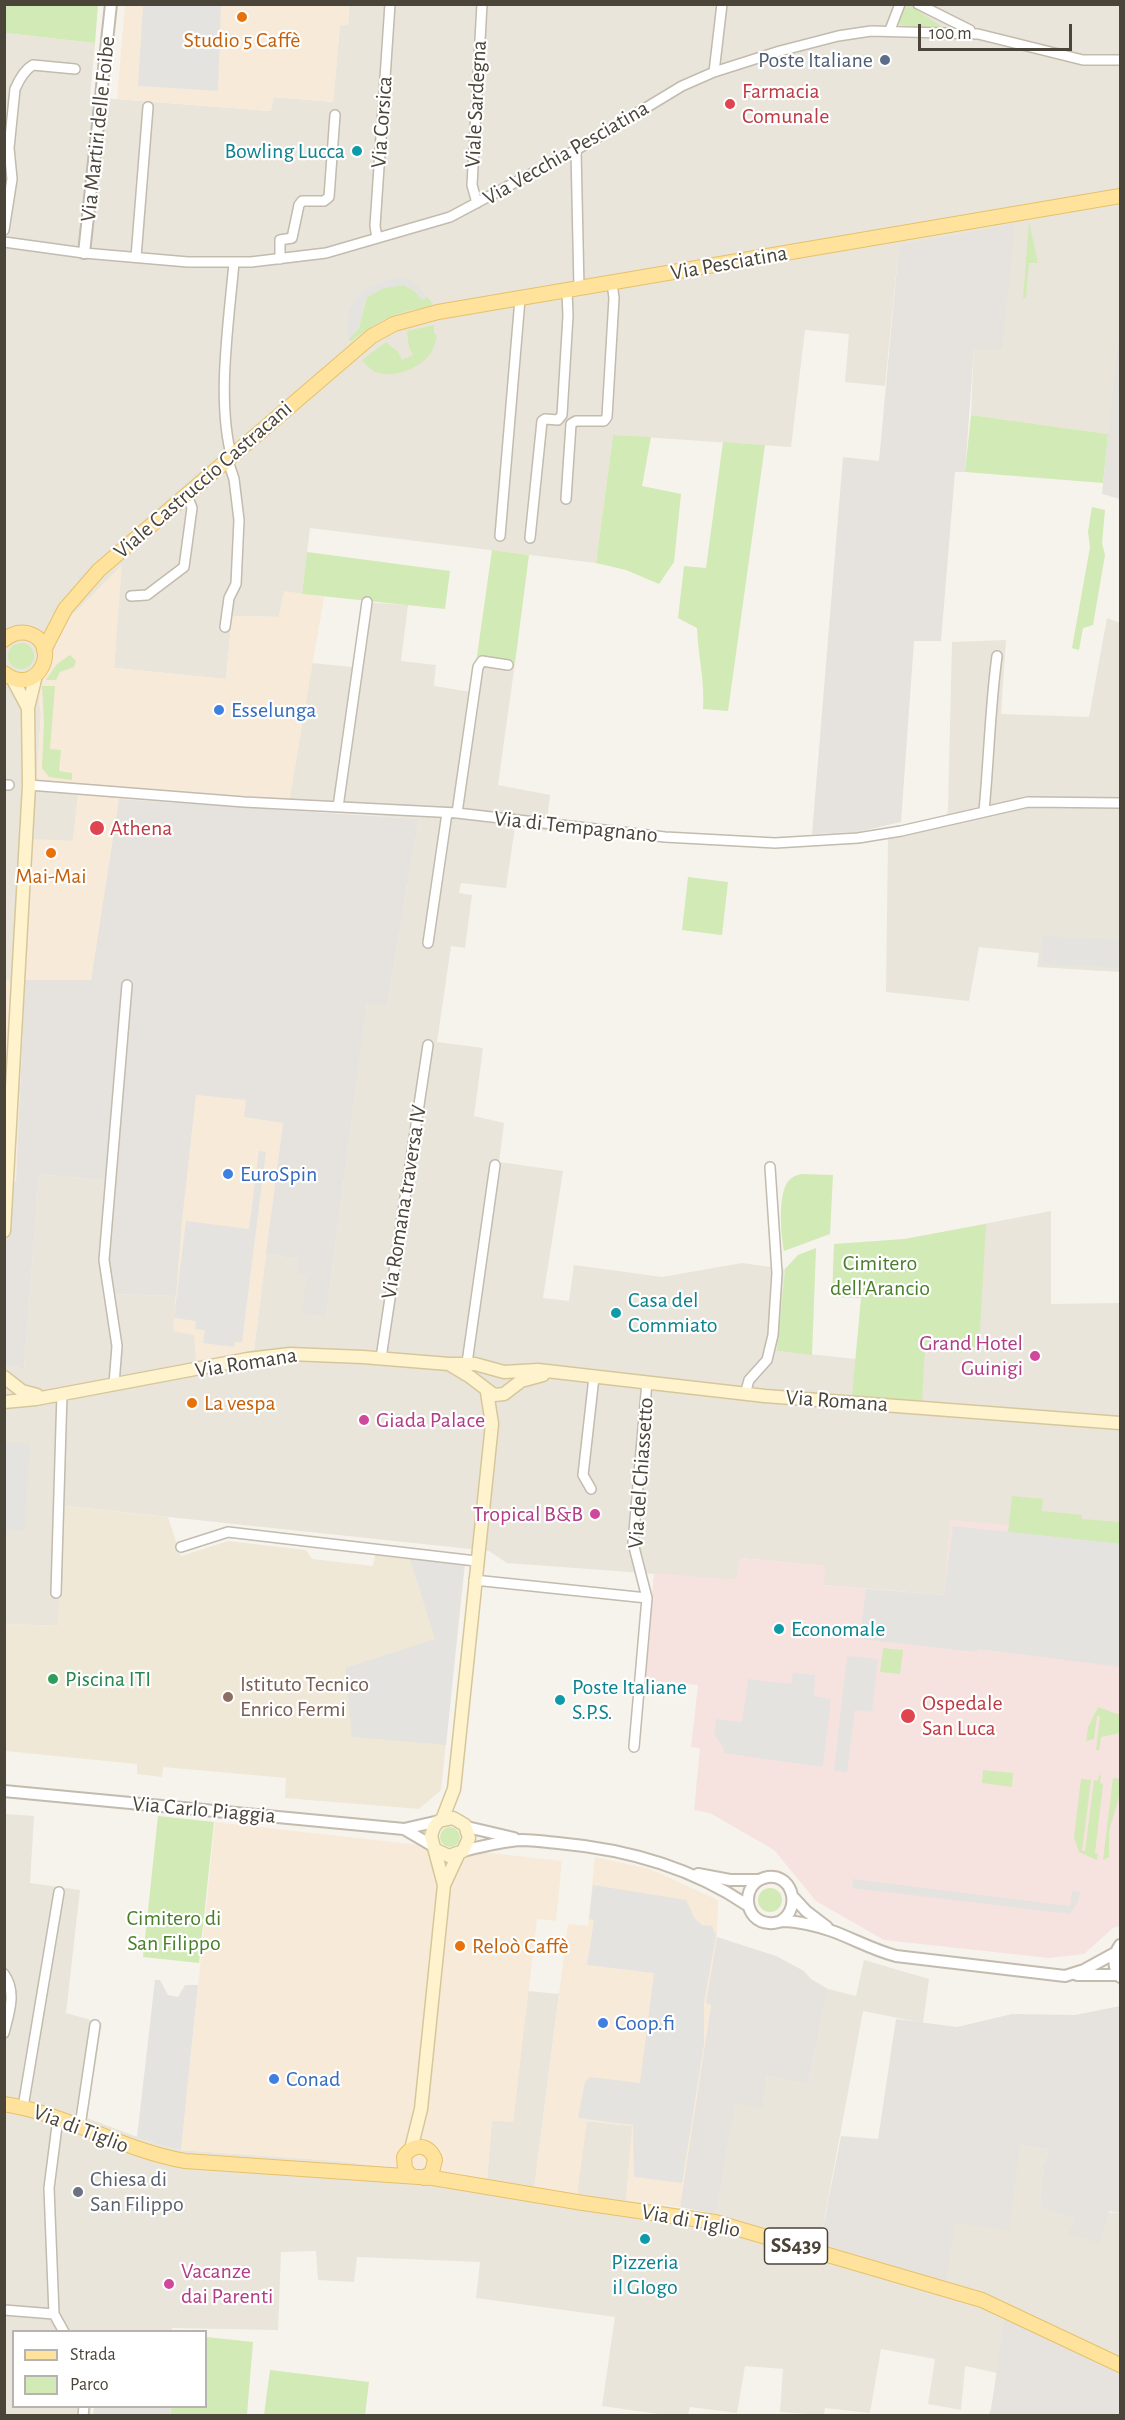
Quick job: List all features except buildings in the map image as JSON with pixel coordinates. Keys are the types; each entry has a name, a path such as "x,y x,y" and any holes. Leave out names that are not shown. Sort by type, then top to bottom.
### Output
{"main road":[{"name":"Via Pesciatina","path":"348,357 384,329 405,320 1120,196"},
{"name":"Viale Castruccio Castracani","path":"4,640 16,633 31,634 65,609 99,570 348,357"},
{"name":"Viale Castruccio Castracani","path":"36,675 45,662 44,650 65,609"},
{"path":"31,634 41,643 44,650"},
{"path":"8,675 28,679 36,675"},
{"path":"8,675 28,708"},
{"path":"4,1231 29,785 28,708 36,675"},
{"name":"Via Romana","path":"4,1401 30,1400 278,1355 310,1353 449,1364 467,1363 500,1371 538,1370 745,1394 1120,1423"},
{"name":"Via Romana","path":"449,1364 494,1395 505,1392 527,1379 554,1373"},
{"path":"444,1885 432,1831 440,1820 454,1789 476,1560 492,1424 509,1382 500,1371 486,1374 483,1380 492,1424"},
{"name":"Via Romana","path":"7,1380 26,1393 44,1396"},
{"name":"Via Romana","path":"4,1401 10,1392 7,1380"},
{"path":"421,2109 405,2169 417,2177 432,2172 435,2164 434,2156 423,2136 421,2109 444,1885 460,1853 469,1841 454,1789"},
{"path":"440,1820 453,1818 463,1824"},
{"path":"434,1848 445,1855 460,1853"},
{"name":"Via di Tiglio","path":"4,2104 23,2107 58,2118 139,2150 168,2158 417,2177 715,2222 982,2300 1120,2365"},
{"path":"373,2175 420,2146 429,2149"},
{"path":"435,2164 455,2182"}],"street":[{"name":"Via Martiri delle Foibe","path":"84,253 111,4"},
{"name":"Via Corsica","path":"377,238 375,226 390,4"},
{"name":"Viale Sardegna","path":"477,203 472,185 482,4"},
{"path":"714,72 722,4"},
{"path":"890,30 900,4"},
{"path":"918,4 978,34"},
{"name":"Via Vecchia Pesciatina","path":"4,242 84,253 188,262 234,262 326,253 450,217 576,150 682,86 714,72 838,36 890,30 978,34 1083,60 1120,60"},
{"path":"4,230 12,179 10,137 18,82 28,67 33,65 75,69"},
{"path":"136,257 148,107"},
{"path":"280,259 279,240 292,238 302,201 324,201 329,197 335,115"},
{"path":"530,538 542,422 546,419 558,420 562,415 568,316 573,290 576,150"},
{"path":"225,627 229,598 236,584 239,520 226,436 225,380 234,262"},
{"path":"566,499 571,424 576,421 604,421 607,417 614,298 612,283"},
{"path":"500,536 520,299"},
{"path":"132,596 147,595 184,567 192,508 187,495"},
{"path":"338,807 367,602"},
{"path":"984,811 990,716 997,656"},
{"path":"428,943 478,667 482,661 508,665"},
{"name":"Via di Tempagnano","path":"29,785 232,802 452,813 665,837 793,843 858,838 901,831 1029,802 1120,803"},
{"path":"114,1384 117,1346 104,1260 127,985"},
{"name":"Via Romana traversa IV","path":"381,1358 428,1045"},
{"path":"467,1363 495,1165"},
{"path":"745,1394 749,1380 767,1360 773,1335 777,1273 770,1167"},
{"path":"591,1490 584,1476 594,1377"},
{"name":"Via del Chiassetto","path":"634,1747 647,1598 633,1544 647,1382"},
{"path":"56,1593 62,1393"},
{"path":"181,1547 228,1532 476,1560"},
{"path":"474,1580 647,1598"},
{"name":"Via Carlo Piaggia","path":"4,1791 404,1829"},
{"path":"404,1829 440,1820"},
{"path":"463,1824 524,1840 612,1849 723,1879 760,1880 773,1877 790,1887 794,1898 813,1918 832,1931 869,1948 896,1956 1053,1976 1119,1976 1114,1962 1118,1949"},
{"path":"404,1829 434,1848"},
{"path":"460,1853 493,1844 524,1840"},
{"path":"680,1869 732,1894 747,1905 752,1915 761,1922 781,1921 832,1931"},
{"path":"747,1905 750,1890 760,1880"},
{"path":"23,2107 60,1892"},
{"path":"781,1921 790,1912 794,1898"},
{"path":"1070,1976 1118,1949"},
{"path":"4,1974 11,1989 12,1998 4,2033"},
{"path":"80,2126 96,2025"},
{"path":"58,2118 49,2188 54,2314 63,2330"},
{"path":"4,2310 54,2314"}],"shaded area":[{"path":"125,5 349,5 348,25 340,26 333,102 274,97 271,111 117,99"},
{"path":"143,5 221,5 218,91 138,86"},
{"path":"349,5 1120,5 1120,341 1117,342 1108,434 971,415 974,348 1002,349 899,245 885,386 845,382 849,334 805,330 791,447 613,435 596,563 310,528 302,594 284,592 279,617 232,616 226,679 114,668 121,566 57,635 52,664 37,686 41,714 36,790 78,795 73,841 32,840 25,980 5,980 4,33 95,43 90,97 270,111 273,97 333,102 340,25 348,25"},
{"path":"1015,224 1002,349 974,349 965,472 955,472 941,641 914,641 901,822 857,832 812,834 843,457 879,461 899,245"},
{"path":"398,277 412,280 427,297 422,300 413,290 403,285 384,288 373,293 367,297 364,304 359,328 348,339 349,311 357,297 371,286"},
{"path":"1117,341 1120,341 1120,499 1102,494"},
{"path":"223,450 225,453 79,581 77,579"},
{"path":"122,565 114,668 226,679 232,616 279,617 284,591 324,597 288,809 119,799 91,980 25,980 16,1183 5,1182 4,980 25,979 32,839 73,841 78,795 36,790 41,714 37,686 52,664 57,635 64,623"},
{"path":"362,602 408,605 401,661 436,665 434,686 471,692 477,656 515,663 498,785 550,795 546,831 515,827 506,888 461,883 459,893 472,895 465,948 451,946 437,1042 483,1048 474,1116 504,1123 499,1162 563,1171 543,1298 569,1301 574,1265 662,1277 742,1263 785,1269 778,1351 856,1359 852,1395 932,1234 1051,1211 1051,1304 1120,1303 1120,1535 944,1595 823,1585 824,1566 740,1558 737,1580 507,1563 489,1551 65,1506 58,1626 5,1624 4,1365 24,1369 39,1174 113,1181 115,1294 176,1296 174,1318 194,1335 254,1350 266,1254 299,1259 326,1316 367,1002 387,1006 419,819 288,809 312,663 352,667"},
{"path":"1107,618 1120,623 1120,972 1037,967 1039,953 979,947 969,1001 886,992 888,836 944,824 948,810 952,642 1006,640 1001,714 1089,717"},
{"path":"119,799 419,819 387,1006 367,1003 326,1316 302,1313 307,1275 297,1274 299,1259 266,1254 283,1123 244,1117 246,1100 196,1095 176,1296 115,1294 108,1259 112,1181 39,1174 24,1369 5,1365 4,1182 16,1182 25,980 91,980"},
{"path":"1043,936 1119,940 1118,968 1041,964"},
{"path":"196,1095 246,1100 245,1117 283,1123 254,1350 196,1361 194,1335 173,1331"},
{"path":"259,1151 266,1152 242,1342 235,1342 234,1347 203,1343 205,1330 195,1329 196,1321 174,1318 186,1221 249,1229"},
{"path":"5,1443 30,1443 25,1531 5,1530"},
{"name":"Istituto Tecnico Enrico Fermi","path":"64,1506 168,1517 181,1556 228,1541 306,1550 312,1559 373,1566 375,1555 465,1565 441,1790 419,1809 285,1798 286,1778 163,1767 162,1777 137,1774 137,1764 5,1751 5,1624 58,1626"},
{"name":"Ospedale San Luca","path":"950,1520 1120,1535 1120,1926 1113,1928 1084,1954 1049,1958 884,1940 816,1901 774,1850 710,1813 694,1810 700,1748 691,1747 698,1685 644,1680 654,1573 736,1580 740,1558 825,1566 824,1585 944,1595"},
{"path":"953,1526 1120,1544 1120,1667 978,1649 976,1652 860,1639 866,1589 944,1595"},
{"path":"411,1553 465,1559 446,1745 352,1737 345,1668 435,1639 410,1559"},
{"path":"847,1656 878,1659 872,1712 855,1710 847,1773 834,1770"},
{"path":"793,1673 815,1675 814,1696 831,1699 823,1767 723,1753 724,1749 714,1734 716,1719 742,1722 748,1679 791,1684"},
{"path":"4,1814 34,1816 30,1883 80,1890 66,2013 102,2023 87,2118 159,2145 181,2150 338,2161 487,2179 492,2120 513,2122 528,1991 559,1994 534,2189 577,2194 586,2121 633,2126 626,2200 716,2214 736,2102 766,2076 808,2084 828,1989 856,1996 864,1960 929,1979 923,2023 863,2011 820,2243 955,2223 1020,2145 1049,2150 1043,2165 1040,2207 1120,2213 1120,2374 1006,2318 997,2373 965,2366 961,2410 928,2404 935,2359 881,2349 870,2413 825,2408 824,2415 780,2412 783,2369 745,2366 737,2413 690,2407 688,2415 673,2416 602,2406 615,2317 476,2298 480,2262 357,2257 354,2282 318,2280 316,2251 281,2252 278,2330 172,2328 172,2330 12,2330 12,2408 91,2408 91,2415 5,2415"},
{"path":"215,1822 562,1861 556,1921 537,1919 513,2122 492,2121 487,2179 338,2161 181,2150"},
{"path":"595,1857 650,1869 718,1900 717,1937 706,2004 711,2004 680,2207 626,2200 632,2126 587,2121 577,2195 534,2189 568,1924 588,1926"},
{"path":"853,1879 1070,1906 1072,1891 1080,1892 1078,1902 1070,1914 852,1888"},
{"path":"593,1885 686,1900 695,1919 702,1925 712,1926 716,1936 704,2002 704,2044 682,2183 634,2177 633,2125 578,2118 585,2082 590,2077 640,2083 654,1973 587,1965 594,1920 589,1919"},
{"path":"717,1937 776,1956 804,1971 811,1979 828,1989 808,2084 766,2076 762,2108 736,2103 716,2214 680,2207 711,2005 706,2003"},
{"path":"155,1980 160,1980 168,1995 178,1997 185,1985 198,1985 181,2150 137,2137"},
{"path":"1120,2006 1120,2213 1109,2211 1100,2243 1069,2234 1075,2218 1040,2207 1043,2165 1049,2150 1020,2145 1009,2230 955,2223 946,2281 820,2243 841,2136 878,2139 896,2019 957,2027 1012,2014 1075,2015"},
{"path":"1005,2318 1120,2374 1120,2415 988,2416"},
{"path":"94,2408 171,2408 170,2415 93,2415"}],"green space":[{"path":"5,4 98,5 95,43 5,33"},
{"path":"908,6 944,28 900,25 899,21"},
{"path":"1029,222 1038,263 1029,263 1026,298 1023,298"},
{"path":"403,285 413,290 422,300 427,297 432,303 431,307 398,314 370,328 352,341 348,340 359,328 367,297 384,288"},
{"path":"434,325 434,333 437,336 430,354 412,369 395,374 379,373 362,360 386,342 398,352 402,360 413,355 409,347 407,331"},
{"path":"971,415 1108,434 1103,483 965,472"},
{"path":"613,435 651,437 642,486 681,494 674,562 659,584 626,570 596,563"},
{"path":"723,442 765,445 728,711 703,709 697,628 678,618 684,566 706,568"},
{"path":"1092,507 1105,510 1102,543 1105,555 1093,625 1083,628 1079,650 1072,648 1090,547 1088,532"},
{"path":"492,550 529,555 515,663 477,656"},
{"path":"307,552 450,571 445,609 302,594"},
{"path":"21,643 31,646 34,656 31,666 21,669 11,666 8,656 11,646"},
{"path":"70,655 76,661 74,667 60,672 56,680 46,680 57,664"},
{"path":"42,686 55,686 50,749 61,750 59,771 72,773 72,780 49,777 42,768 44,724"},
{"path":"688,877 728,882 722,935 682,930"},
{"path":"802,1174 833,1175 830,1234 784,1251 781,1211 784,1190 793,1177"},
{"name":"Cimitero dell'Arancio","path":"986,1224 979,1348 962,1346 961,1353 925,1348 922,1403 852,1395 861,1298 832,1297 834,1244 904,1239"},
{"path":"816,1248 812,1355 777,1351 785,1269 798,1255"},
{"path":"1012,1496 1043,1499 1042,1511 1082,1515 1082,1519 1120,1522 1120,1544 1008,1532"},
{"path":"883,1648 903,1650 900,1674 880,1672"},
{"path":"1098,1707 1120,1715 1120,1733 1101,1737 1099,1750 1096,1750 1100,1716 1097,1716 1094,1739 1086,1741 1088,1727"},
{"path":"983,1770 1013,1773 1012,1787 982,1783"},
{"path":"1099,1775 1101,1776 1100,1783 1103,1784 1095,1853 1098,1854 1097,1860 1079,1852 1074,1837 1081,1779 1091,1780 1082,1851 1085,1851 1094,1780 1098,1781"},
{"path":"1113,1778 1120,1779 1119,1797 1109,1831 1109,1857 1103,1860"},
{"name":"Cimitero di San Filippo","path":"158,1816 214,1822 199,1963 143,1957"},
{"path":"450,1827 457,1830 460,1837 457,1844 450,1847 443,1844 440,1837 443,1830"},
{"path":"770,1888 778,1892 782,1900 778,1908 770,1912 762,1908 758,1900 762,1892"},
{"path":"207,2337 253,2342 247,2415 170,2415 171,2408 207,2408"},
{"path":"270,2370 369,2382 365,2415 264,2415"}],"place":[{"name":"Studio 5 Caffè","path":"242,17"},
{"name":"Poste Italiane","path":"885,60"},
{"name":"Farmacia Comunale","path":"730,104"},
{"name":"Bowling Lucca","path":"357,151"},
{"name":"Esselunga","path":"219,710"},
{"name":"Athena","path":"97,828"},
{"name":"Mai-Mai","path":"51,853"},
{"name":"EuroSpin","path":"228,1174"},
{"name":"Casa del Commiato","path":"616,1313"},
{"name":"Grand Hotel Guinigi","path":"1035,1356"},
{"name":"La vespa","path":"192,1403"},
{"name":"Giada Palace","path":"364,1420"},
{"name":"Tropical B&B","path":"595,1514"},
{"name":"Economale","path":"779,1629"},
{"name":"Piscina ITI","path":"53,1679"},
{"name":"Istituto Tecnico Enrico Fermi","path":"228,1697"},
{"name":"Poste Italiane S.P.S.","path":"560,1700"},
{"name":"Ospedale San Luca","path":"908,1716"},
{"name":"Reloò Caffè","path":"460,1946"},
{"name":"Coop.fi","path":"603,2023"},
{"name":"Conad","path":"274,2079"},
{"name":"Chiesa di San Filippo","path":"78,2192"},
{"name":"Pizzeria il GIogo","path":"645,2239"},
{"name":"Vacanze dai Parenti","path":"169,2284"}]}
